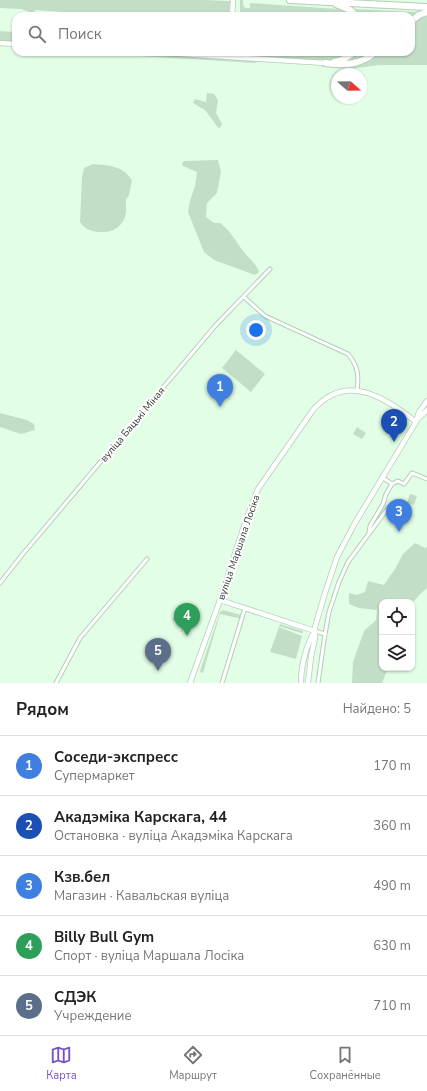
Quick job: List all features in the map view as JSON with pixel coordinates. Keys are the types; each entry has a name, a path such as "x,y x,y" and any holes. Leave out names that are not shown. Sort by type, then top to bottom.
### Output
{"highway":[{"path":"290,0 427,7"},
{"path":"331,2 351,12"},
{"path":"415,18 427,12"},
{"path":"325,64 342,60 348,56"},
{"path":"325,64 348,65 365,60 370,56"}],"main road":[{"path":"232,12 233,0"},
{"path":"0,43 12,44"},
{"path":"250,56 325,64"},
{"name":"вуліца Маршала Лосіка","path":"191,683 248,514 258,489 316,405 338,392 357,390 368,392 379,397 416,422"},
{"path":"416,422 419,412 427,401"},
{"path":"301,683 304,660 309,642 315,631 325,592 337,557 382,477 416,422 427,410"},
{"path":"220,600 315,631"},
{"path":"308,683 310,657 315,638 315,631"}],"street":[{"name":"вуліца Бацькі Міная","path":"0,583 210,332 270,269"},
{"path":"244,297 265,316 348,354 354,361 357,370 357,390"},
{"path":"369,533 370,526 383,504 386,494 392,484 398,481 404,484 412,473 427,479"},
{"path":"382,477 392,484"},
{"path":"318,683 329,612 339,582 348,562 388,508"},
{"path":"56,683 80,638 147,559"},
{"path":"222,683 245,608"},
{"path":"315,631 325,634"}],"green space":[{"path":"0,0 230,1 229,12 66,12 35,10 34,12 30,12 21,9 0,8"},
{"path":"240,0 243,0 243,5 245,8 250,8 250,3 338,9 347,12 240,12"},
{"path":"353,9 420,12 415,15 415,12 356,12"},
{"path":"427,15 427,65 379,65 352,68 375,56 415,56 415,21"},
{"path":"0,31 12,32 12,42 0,41"},
{"path":"139,56 175,56 257,61 255,63"},
{"path":"240,56 343,56 327,61"},
{"path":"352,56 366,56 361,59 343,62"},
{"path":"207,93 214,94 218,100 216,113 222,124 219,129 205,110 193,103 195,99 206,102"},
{"path":"218,160 221,172 217,193 207,203 206,217 214,223 220,223 230,233 256,266 259,272 255,275 214,260 204,252 188,212 197,172 183,166 182,163 184,161"},
{"path":"93,164 120,169 132,180 129,195 126,200 125,217 121,225 111,231 92,231 87,229 80,222 82,177 84,168"},
{"path":"236,350 265,374 251,392 222,368"},
{"path":"0,413 27,420 34,424 35,430 21,434 0,427"},
{"path":"357,427 366,433 362,439 353,434"},
{"path":"410,494 417,496 414,505 407,503"},
{"path":"415,543 425,548 427,547 427,588 415,600 415,599 379,599 379,671 387,671 382,683 352,683 353,662 364,631 376,620 377,610 359,608 349,604 349,593 357,595 365,592 368,581 384,585 403,554"},
{"path":"223,610 241,615 240,620 238,618 220,614 203,673 200,672 220,612"},
{"path":"174,617 187,619 182,632 184,624 172,620"},
{"path":"280,624 303,631 303,633 279,626"},
{"path":"279,627 302,636 296,659 270,652"}],"place":[{"name":"Соседи-экспресс","path":"220,407"},
{"name":"Акадэміка Карскага, 44","path":"394,442"},
{"name":"Кзв.бел","path":"399,532"},
{"name":"Billy Bull Gym","path":"187,636"},
{"name":"СДЭК","path":"158,671"}]}
